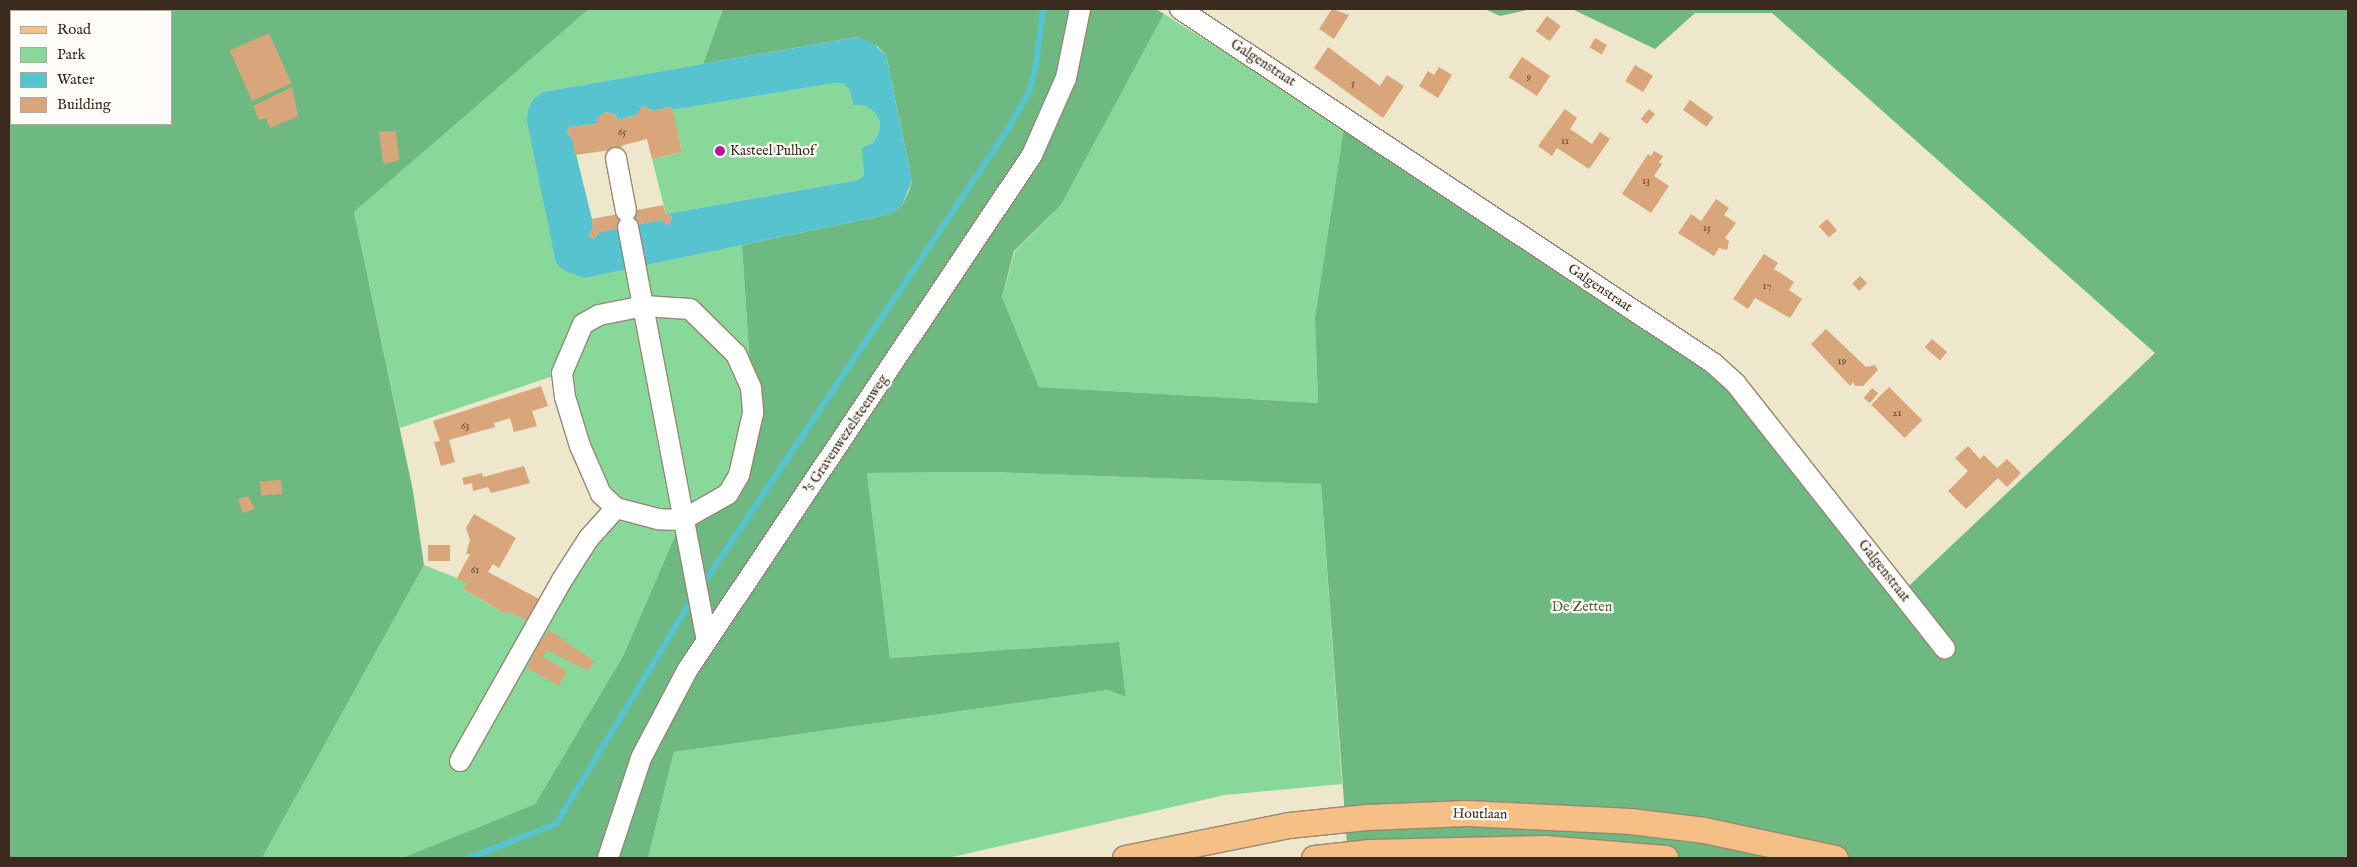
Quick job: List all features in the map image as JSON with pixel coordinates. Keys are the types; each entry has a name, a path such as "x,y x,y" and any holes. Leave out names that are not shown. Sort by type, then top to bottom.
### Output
{"main road":[{"name":"Houtlaan","path":"1125,858 1289,826 1367,817 1467,813 1630,820 1704,830 1835,858"},
{"path":"1314,858 1370,852 1544,848 1666,858"}],"street":[{"name":"'s Gravenwezelsteenweg","path":"608,858 640,758 707,641 1032,155 1066,78 1080,9"},
{"name":"Galgenstraat","path":"1180,9 1713,363 1736,384 1945,649"},
{"path":"616,158 682,520 707,641"},
{"path":"644,306 690,310 736,354 751,388 753,413 739,475 728,494 682,520 658,520 616,508 601,494 580,446 566,397 562,373 583,324 608,312 644,306"},
{"path":"460,761 562,580 589,538 616,508"}],"green space":[{"path":"9,9 589,9 354,212 413,491 424,565 262,858 9,858"},
{"path":"589,9 723,9 703,64 543,92 533,99 528,109 585,278 742,245 753,413 739,475 682,520 623,656 535,804 402,858 262,858 424,565 457,578 467,584 464,590 506,614 508,611 528,622 616,509 601,494 562,373 400,428 354,212"},
{"name":"De Zetten","path":"723,9 1156,9 1164,14 1061,205 1014,251 1002,297 1039,387 1318,403 1315,317 1344,127 1703,367 1730,390 1895,599 2155,353 1772,13 1695,13 1655,49 1572,9 2348,9 2348,858 1348,858 1321,484 990,472 867,473 890,658 1119,642 1126,697 1108,690 674,752 648,858 402,858 535,804 623,656 682,520 728,494 753,413 742,245 890,214 902,205 909,191 912,181 886,55 878,47 857,37 703,64"},
{"path":"1485,9 1532,9 1500,16"},
{"path":"1164,14 1344,127 1315,317 1318,403 1039,387 1002,297 1015,251 1061,205"},
{"path":"835,83 844,84 850,91 853,105 865,106 874,112 880,122 879,133 873,143 863,148 864,175 858,180 666,214 652,159 682,152 672,110"},
{"path":"990,472 1321,484 1342,784 1225,795 948,858 648,858 674,752 1108,690 1126,697 1119,642 890,658 867,473"}],"water":[{"path":"857,37 871,42 886,55 912,181 902,205 890,214 585,278 565,271 556,263 527,121 528,109 533,99 543,92","holes":["835,83 844,84 850,91 853,105 865,106 874,112 880,122 879,133 873,143 862,148 864,175 858,180 666,214 672,217 669,225 661,220 599,232 594,239 589,236 593,227 592,219 572,138 567,133 569,127 597,124 597,119 606,112 616,115 617,120 637,115 643,106 653,111 671,107 672,110"]}],"building":[{"path":"1332,9 1349,15 1334,39 1319,29"},
{"path":"1547,16 1561,26 1550,41 1536,31"},
{"path":"269,33 291,83 252,101 230,50"},
{"path":"1595,38 1607,45 1602,55 1590,48"},
{"path":"1328,47 1380,86 1387,75 1404,86 1383,118 1314,68"},
{"path":"1522,57 1550,76 1537,96 1509,77"},
{"path":"1635,65 1653,76 1643,92 1625,81"},
{"path":"1439,67 1452,75 1438,98 1419,86 1428,71 1434,75"},
{"path":"292,87 298,116 270,128 266,118 259,120 253,106"},
{"path":"1690,100 1713,117 1706,127 1683,110"},
{"path":"643,106 653,111 672,107 682,152 652,159 647,139 624,145 618,149 575,155 572,138 567,133 569,127 597,124 596,119 606,112 616,115 617,120 637,115"},
{"path":"1565,109 1577,118 1570,129 1592,144 1600,132 1610,139 1589,169 1557,148 1552,156 1538,146"},
{"path":"1649,109 1655,114 1647,124 1641,119"},
{"path":"396,131 399,160 386,164 383,162 379,132"},
{"path":"1654,151 1663,156 1659,162 1662,164 1654,176 1669,186 1651,213 1622,194 1648,154 1651,156"},
{"path":"1716,199 1729,208 1724,215 1736,223 1725,238 1729,241 1727,250 1719,248 1714,256 1678,233 1691,214 1701,221"},
{"path":"663,205 666,214 672,217 669,225 661,220 599,232 594,239 589,236 593,227 592,219"},
{"path":"1827,219 1837,230 1829,238 1819,226"},
{"path":"1764,254 1778,263 1774,269 1794,282 1789,290 1802,299 1790,318 1755,298 1748,309 1733,299"},
{"path":"1860,276 1867,283 1859,291 1852,284"},
{"path":"1826,329 1866,367 1875,365 1878,370 1863,386 1855,386 1853,382 1850,386 1811,344"},
{"path":"1932,339 1947,352 1940,360 1925,347"},
{"path":"541,386 548,406 532,411 537,426 514,432 510,418 494,423 495,427 449,440 455,462 441,466 434,442 440,441 433,421"},
{"path":"1889,387 1922,420 1905,438 1871,405"},
{"path":"1872,388 1878,393 1870,403 1864,398"},
{"path":"1968,446 1980,459 1984,455 1997,468 2007,459 2021,473 2007,487 1998,478 1966,509 1948,491 1968,471 1955,458"},
{"path":"524,466 530,483 491,493 488,487 473,491 472,483 464,485 462,478 482,473 483,477"},
{"path":"281,480 282,494 261,495 260,481"},
{"path":"248,496 255,509 243,513 238,499"},
{"path":"474,514 516,538 499,568 493,564 488,572 541,600 528,622 508,611 506,614 463,589 467,584 457,578 470,554 466,554 470,540 466,528"},
{"path":"428,545 450,545 450,561 428,561"},
{"path":"549,630 594,661 588,671 547,650 543,657 567,671 559,686 527,668 535,653 533,652"}],"waterway":[{"path":"704,583 1008,129 1030,90 1036,64 1043,9"},
{"path":"469,858 556,824 690,603"}],"place":[{"name":"Kasteel Pulhof","path":"720,151"}]}
